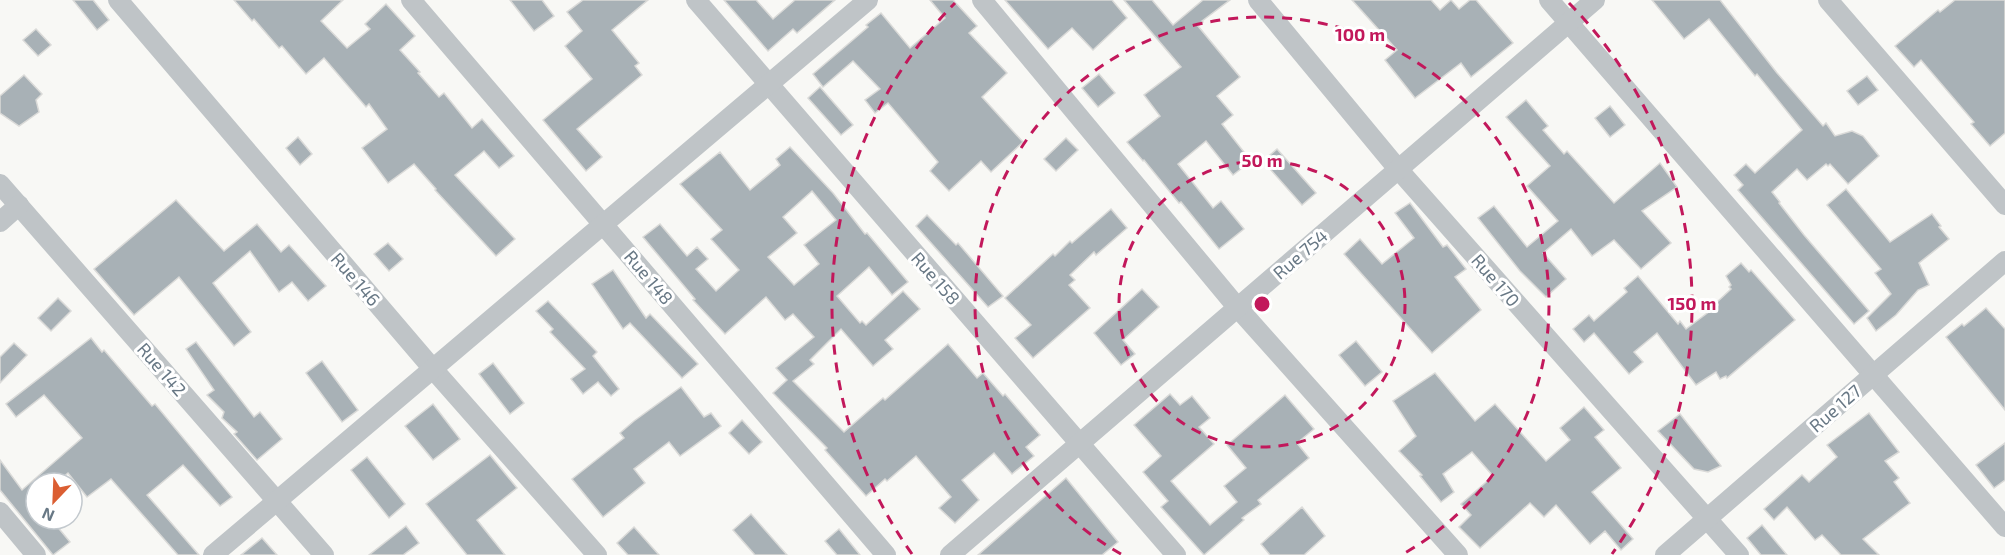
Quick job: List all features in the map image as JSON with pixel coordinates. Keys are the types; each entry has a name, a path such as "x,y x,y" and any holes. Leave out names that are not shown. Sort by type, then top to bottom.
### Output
{"street":[{"name":"Rue 146","path":"118,0 433,369 597,555"},
{"name":"Rue 148","path":"411,0 886,555"},
{"name":"Rue 158","path":"696,0 1176,555"},
{"path":"213,555 868,0"},
{"path":"982,0 1237,307 1458,555"},
{"name":"Rue 170","path":"1258,0 1398,169 1739,555"},
{"path":"1549,0 2005,527"},
{"name":"Rue 754","path":"950,555 1594,0"},
{"path":"1828,0 2005,206"},
{"name":"Rue 142","path":"0,184 324,555"},
{"path":"0,222 19,206"},
{"name":"Rue 127","path":"1665,555 2005,261"},
{"path":"0,512 36,555"}],"building":[{"path":"73,0 93,0 109,20 97,30"},
{"path":"234,0 343,0 321,21 347,48 370,29 365,24 386,4 415,36 400,50 420,72 418,73 439,97 444,93 472,128 482,119 514,156 499,168 484,151 455,175 515,239 496,256 414,164 388,183 362,148 387,129 369,104 366,107 324,58 306,74 282,46 279,48"},
{"path":"510,0 542,0 554,16 534,31"},
{"path":"583,0 648,0 612,30 639,63 635,66 642,75 577,129 602,157 586,171 543,120 592,79 565,46 582,31 567,12"},
{"path":"724,0 756,0 773,19 795,0 835,0 797,33 793,29 768,51"},
{"path":"930,0 953,0 977,26 969,33 1007,73 982,97 1023,142 991,172 981,161 949,191 930,171 938,162 888,103 875,113 865,100 880,89 853,61 823,87 813,74 881,13 910,48 945,18"},
{"path":"1005,0 1112,0 1127,18 1093,50 1072,28 1048,49"},
{"path":"1124,0 1152,0 1173,25 1203,0 1230,0 1198,26 1240,77 1217,96 1233,115 1222,124 1251,161 1233,175 1206,141 1178,164 1213,208 1221,201 1244,229 1219,249 1181,202 1179,203 1127,142 1160,116 1144,95 1181,67"},
{"path":"1352,0 1431,0 1440,10 1451,0 1459,9 1470,0 1476,0 1513,43 1471,77 1461,63 1415,98 1385,60 1397,50"},
{"path":"1652,0 1720,0 1777,73 1823,126 1826,123 1835,136 1852,131 1863,136 1879,156 1848,184 1830,164 1828,166 1826,164 1807,180 1797,169 1772,192 1804,235 1869,311 1854,324 1738,190 1743,185 1734,175 1746,164 1755,173 1802,130 1709,19 1684,39"},
{"path":"1955,0 2005,0 2005,133 1990,146 1971,124 1974,122 1921,60 1914,67 1895,46 1938,10 1940,12"},
{"path":"36,29 51,45 38,56 23,40"},
{"path":"1099,74 1115,93 1098,107 1082,88"},
{"path":"24,75 42,94 36,100 39,112 19,126 0,113 0,96"},
{"path":"1867,76 1878,90 1858,105 1847,91"},
{"path":"820,87 853,125 841,135 808,98"},
{"path":"1526,100 1548,126 1543,130 1564,154 1567,151 1614,203 1660,163 1677,187 1642,211 1671,243 1641,269 1614,240 1592,256 1571,229 1543,253 1566,279 1546,297 1520,271 1478,218 1494,206 1527,247 1558,221 1527,186 1550,166 1506,117"},
{"path":"1610,106 1625,125 1610,137 1595,118"},
{"path":"298,137 312,154 300,165 286,148"},
{"path":"1066,138 1078,150 1056,171 1044,159"},
{"path":"790,147 833,193 865,234 867,233 908,282 892,295 869,267 837,296 860,323 862,321 866,325 903,291 920,309 885,340 893,349 873,366 841,329 810,360 814,364 793,381 844,432 883,398 885,400 948,344 977,378 983,373 1003,396 1005,394 1040,435 1026,447 1034,456 1012,474 994,453 962,480 979,500 955,523 939,508 951,497 916,456 866,496 825,450 827,448 773,393 787,380 776,368 814,337 793,314 785,320 766,297 725,334 693,300 695,299 643,237 660,224 687,256 697,247 708,259 696,269 716,291 739,270 711,239 722,230 680,184 720,152 750,190 780,165 776,159","holes":["812,191 836,220 804,245 819,264 794,285 768,257 797,233 783,217"]},
{"path":"1277,149 1316,193 1302,205 1263,161"},
{"path":"1846,189 1890,242 1932,214 1949,239 1919,263 1929,285 1918,290 1896,315 1876,331 1867,318 1891,294 1875,273 1881,269 1827,205"},
{"path":"176,200 224,251 257,224 281,252 289,245 326,286 308,301 292,282 279,292 250,251 213,283 251,332 234,346 179,277 134,315 94,269"},
{"path":"1410,203 1443,247 1447,245 1466,269 1455,277 1481,310 1432,353 1344,254 1360,239 1382,264 1414,238 1395,213"},
{"path":"1111,209 1127,228 1096,255 1094,252 1070,275 1075,280 1069,285 1090,308 1033,358 1015,338 1031,325 1005,298 1053,254 1055,256 1070,241 1072,243"},
{"path":"927,215 956,245 958,243 1003,296 988,307 916,226"},
{"path":"388,243 403,259 389,271 374,254"},
{"path":"1741,263 1749,272 1751,270 1795,320 1727,378 1726,376 1720,379 1716,372 1696,385 1657,333 1634,352 1643,362 1629,374 1594,333 1584,342 1573,329 1589,315 1594,321 1627,292 1624,288 1638,276 1678,324 1680,321 1686,329 1718,305 1716,303 1731,289 1726,276"},
{"path":"613,270 646,318 650,314 698,364 682,378 630,323 623,329 592,284"},
{"path":"1142,289 1159,307 1123,340 1135,354 1121,365 1094,333"},
{"path":"58,298 71,311 51,331 38,318"},
{"path":"548,301 597,352 593,356 619,389 611,396 598,382 583,394 571,379 585,369 550,332 553,329 536,311"},
{"path":"1986,308 2005,329 2005,410 1946,337"},
{"path":"91,338 152,406 155,404 232,497 220,506 183,465 147,495 199,555 178,555 111,479 87,497 84,493 84,471 44,471 82,438 44,395 16,417 6,404"},
{"path":"1356,341 1382,372 1365,386 1339,355"},
{"path":"196,342 254,417 260,412 282,439 257,460 234,434 237,432 222,418 224,412 207,395 214,390 186,349"},
{"path":"14,343 27,355 0,383 0,357"},
{"path":"322,361 358,410 342,422 306,373"},
{"path":"493,363 524,403 510,414 479,374"},
{"path":"1435,373 1475,421 1495,404 1546,461 1570,440 1560,428 1584,407 1604,430 1595,437 1621,468 1592,492 1633,539 1621,550 1605,531 1590,544 1556,505 1544,517 1530,503 1480,548 1459,527 1471,515 1461,504 1493,476 1472,452 1443,474 1454,492 1441,502 1420,476 1422,475 1399,451 1416,436 1393,401"},
{"path":"681,387 704,417 711,413 721,426 680,456 669,442 634,469 645,483 603,517 572,479 624,438 620,433 634,421"},
{"path":"1170,394 1180,405 1192,396 1210,418 1199,427 1214,444 1171,481 1210,525 1237,502 1224,486 1246,468 1227,445 1285,395 1314,429 1297,443 1309,458 1258,500 1261,504 1242,518 1244,520 1204,555 1161,507 1168,501 1143,472 1161,456 1134,425"},
{"path":"433,404 460,439 433,460 405,426"},
{"path":"1869,413 1899,452 1885,461 1899,478 1894,482 1910,503 1863,539 1879,555 1841,555 1822,535 1815,540 1787,507 1774,520 1764,509 1802,475 1809,482 1837,457 1827,445"},
{"path":"1680,414 1721,466 1708,472 1694,469 1658,431"},
{"path":"742,420 762,442 749,454 729,433"},
{"path":"2005,443 2005,480 1994,488 1976,465"},
{"path":"490,455 517,488 477,520 505,555 467,555 426,504"},
{"path":"367,457 405,504 389,518 351,470"},
{"path":"0,460 22,490 24,488 24,519 0,490"},
{"path":"1066,478 1118,542 1102,555 978,555"},
{"path":"1302,507 1325,536 1304,555 1270,555 1261,544"},
{"path":"751,514 787,555 755,555 733,530"},
{"path":"1762,525 1787,555 1761,555 1747,538"},
{"path":"406,526 419,543 403,555 369,555"},
{"path":"634,527 659,555 628,555 617,543"},
{"path":"839,529 860,555 837,555 825,541"},
{"path":"33,531 61,531 70,542 53,555"},
{"path":"262,538 277,555 241,555"}]}
